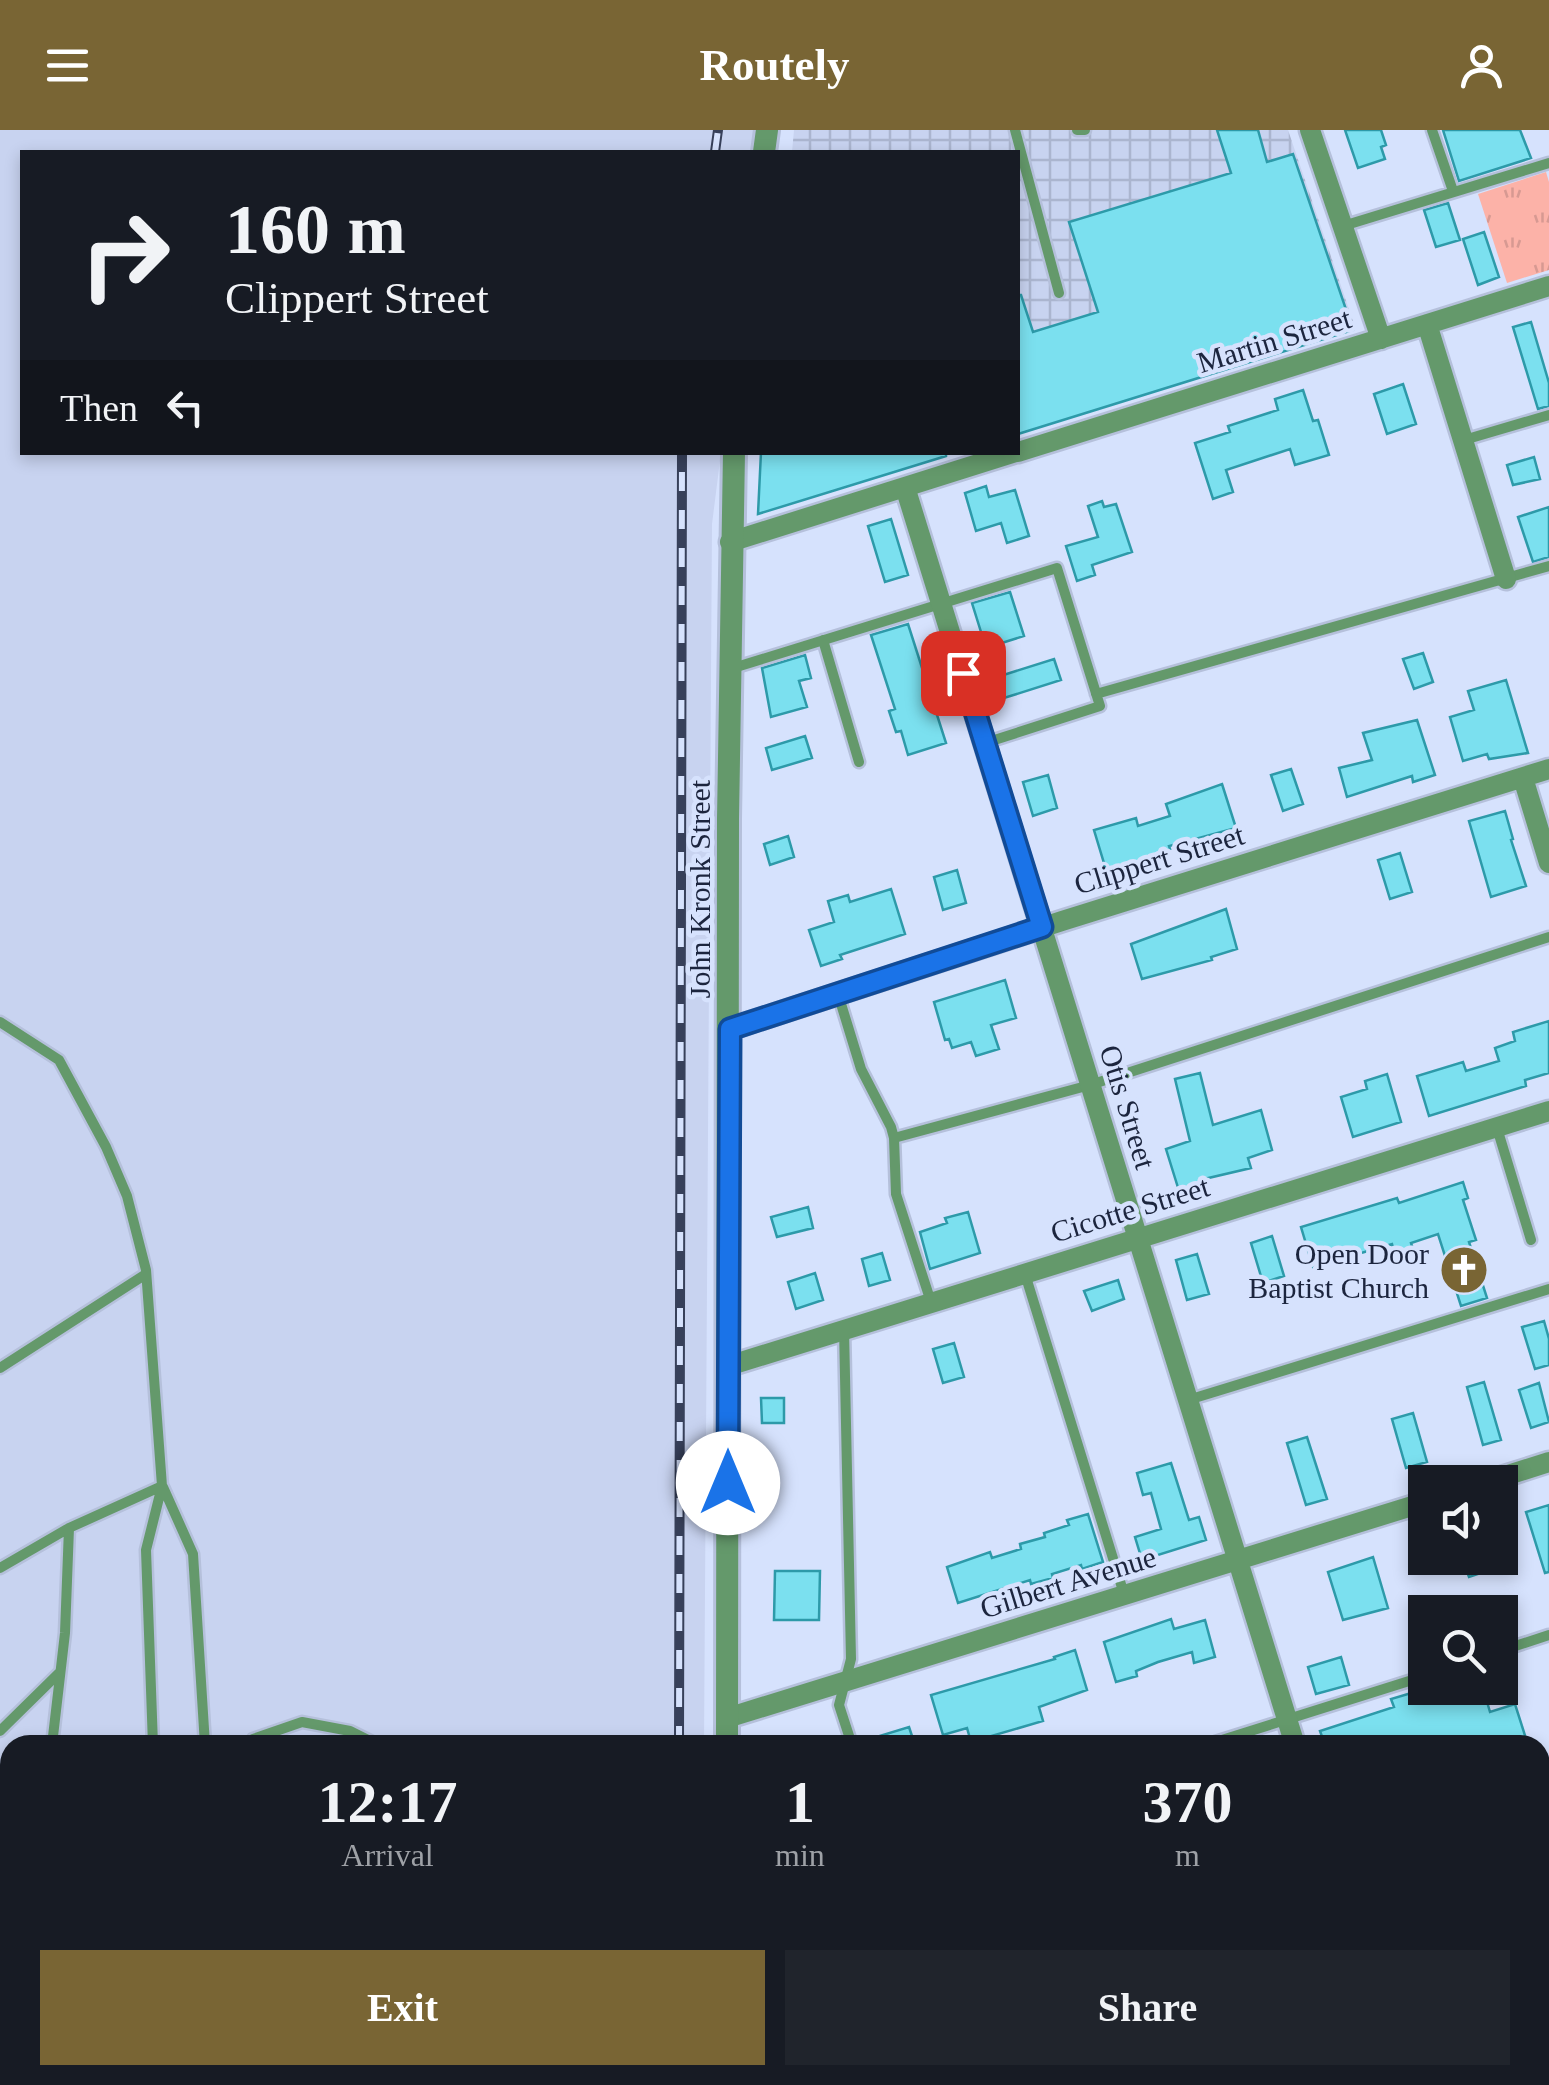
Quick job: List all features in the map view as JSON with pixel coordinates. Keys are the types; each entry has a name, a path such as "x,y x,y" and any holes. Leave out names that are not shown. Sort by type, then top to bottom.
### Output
{"street":[{"path":"1310,130 1380,338"},
{"name":"Martin Street","path":"1020,451 1549,286"},
{"path":"1427,324 1506,580"},
{"name":"John Kronk Street","path":"727,1735 729,669 734,455"},
{"name":"Martin Street","path":"730,542 1006,455"},
{"name":"Otis Street","path":"905,487 1291,1735"},
{"name":"Clippert Street","path":"730,1029 1042,927 1549,770"},
{"path":"1523,778 1549,864"},
{"name":"Cicotte Street","path":"728,1366 1549,1111"},
{"path":"1518,1472 1549,1462"},
{"name":"Gilbert Avenue","path":"728,1718 1408,1507"}],"lane":[{"path":"1015,130 1060,292"},
{"path":"1432,130 1452,191"},
{"path":"1343,226 1549,163"},
{"path":"1462,440 1549,415"},
{"path":"1096,694 1549,566"},
{"path":"729,669 1057,568 1100,706 985,743"},
{"path":"822,640 859,762"},
{"path":"894,1138 1090,1085 1549,937"},
{"path":"838,994 860,1070 885,1111 894,1138 896,1194 931,1302"},
{"path":"0,1022 59,1060 127,1196 146,1274 162,1486 146,1550 153,1735"},
{"path":"1497,1127 1531,1240"},
{"path":"1025,1273 1124,1594"},
{"path":"0,1368 146,1274"},
{"path":"1188,1400 1549,1290"},
{"path":"844,1328 851,1656 838,1705 848,1735"},
{"path":"0,1568 70,1528 162,1486"},
{"path":"162,1486 193,1554 204,1735"},
{"path":"53,1735 70,1528"},
{"path":"1518,1645 1549,1635"},
{"path":"0,1732 61,1672"},
{"path":"1239,1735 1408,1682"},
{"path":"265,1735 302,1722 358,1735"}],"shaded area":[{"path":"0,130 763,130 760,150 20,150 20,455 721,455 712,524 704,1735 0,1735"},
{"path":"794,130 1288,130 1355,327 1020,432 1020,150 792,150"}],"green space":[{"path":"1546,172 1549,270 1507,283 1478,194"}],"building":[{"path":"1217,130 1258,130 1267,162 1293,154 1353,330 1020,433 1020,295 1033,332 1098,312 1069,222 1231,173"},
{"path":"1345,130 1381,130 1385,159 1358,168"},
{"path":"1443,130 1520,130 1531,158 1459,181"},
{"path":"1448,203 1460,240 1436,247 1424,210"},
{"path":"1484,232 1499,277 1478,285 1463,239"},
{"path":"1531,322 1549,383 1549,406 1538,409 1513,327"},
{"path":"1403,384 1416,424 1387,434 1374,394"},
{"path":"1303,390 1329,455 1295,465 1290,449 1226,470 1233,492 1213,499 1195,443 1230,432 1228,426 1278,410 1275,399"},
{"path":"761,455 946,455 946,456 758,514"},
{"path":"1534,457 1540,479 1513,485 1507,465"},
{"path":"986,486 989,497 1015,490 1029,536 1007,543 1001,523 976,531 965,493"},
{"path":"1102,501 1104,507 1116,504 1132,552 1092,565 1095,575 1077,581 1066,546 1098,537 1088,506"},
{"path":"1549,507 1549,557 1533,562 1518,517"},
{"path":"891,519 908,575 885,582 868,526"},
{"path":"1010,592 1024,636 986,648 972,603"},
{"path":"908,624 946,743 908,755 901,731 896,732 889,711 895,709 871,635"},
{"path":"1423,653 1433,682 1414,689 1403,659"},
{"path":"805,655 811,678 799,681 807,707 771,717 762,668"},
{"path":"1054,659 1061,680 1004,698 997,677"},
{"path":"1506,680 1528,753 1489,759 1487,754 1463,761 1450,717 1474,710 1468,691"},
{"path":"1417,720 1435,775 1413,782 1412,776 1347,797 1339,768 1372,760 1363,733"},
{"path":"805,736 812,758 772,770 766,748"},
{"path":"1291,769 1303,804 1283,811 1271,775"},
{"path":"1048,775 1057,808 1033,816 1023,782"},
{"path":"1222,784 1236,828 1169,846 1170,849 1107,873 1094,830 1136,818 1138,826 1170,816 1166,804"},
{"path":"1505,811 1526,886 1491,897 1469,821"},
{"path":"788,836 794,857 770,865 764,844"},
{"path":"1400,853 1412,892 1390,899 1378,860"},
{"path":"957,870 966,903 943,910 934,877"},
{"path":"891,889 905,934 840,955 842,959 821,966 809,930 834,922 828,901 848,895 850,902"},
{"path":"1226,909 1237,949 1142,979 1131,944"},
{"path":"1005,980 1016,1018 991,1025 999,1049 976,1056 971,1042 952,1048 949,1039 945,1040 934,1002"},
{"path":"1549,1021 1549,1073 1525,1080 1526,1086 1429,1116 1417,1076 1463,1062 1466,1071 1499,1061 1495,1048 1515,1041 1513,1032"},
{"path":"1200,1073 1213,1125 1261,1110 1272,1150 1248,1158 1251,1168 1200,1180 1202,1187 1180,1194 1166,1149 1190,1141 1175,1079"},
{"path":"1387,1074 1401,1122 1353,1137 1341,1097 1367,1089 1365,1081"},
{"path":"1463,1182 1468,1198 1463,1200 1476,1240 1469,1242 1487,1298 1461,1306 1438,1234 1411,1243 1413,1249 1395,1255 1392,1244 1313,1267 1301,1227 1397,1198 1399,1203"},
{"path":"808,1207 813,1228 777,1237 771,1217"},
{"path":"968,1212 980,1253 930,1269 920,1232 947,1223 945,1218"},
{"path":"1272,1236 1284,1276 1263,1283 1251,1243"},
{"path":"882,1253 890,1280 869,1286 862,1259"},
{"path":"1197,1254 1209,1294 1187,1300 1176,1260"},
{"path":"815,1273 823,1300 796,1309 788,1282"},
{"path":"1118,1280 1124,1299 1092,1311 1084,1291"},
{"path":"1544,1321 1549,1365 1535,1369 1522,1327"},
{"path":"954,1343 964,1377 943,1383 933,1349"},
{"path":"1484,1382 1501,1440 1483,1445 1467,1387"},
{"path":"1539,1383 1549,1422 1531,1428 1519,1390"},
{"path":"761,1398 784,1398 784,1423 762,1423"},
{"path":"1413,1413 1427,1462 1406,1468 1392,1419"},
{"path":"1307,1437 1327,1499 1306,1505 1287,1443"},
{"path":"1171,1463 1189,1520 1199,1517 1206,1540 1142,1560 1135,1537 1161,1529 1151,1493 1143,1495 1137,1473"},
{"path":"1549,1505 1549,1572 1545,1573 1526,1512"},
{"path":"1088,1514 1103,1562 1082,1569 1081,1565 1052,1574 1053,1578 1031,1584 1030,1580 958,1603 947,1567 990,1552 992,1558 1021,1549 1020,1544 1045,1537 1044,1533 1069,1525 1067,1520"},
{"path":"1373,1557 1388,1608 1343,1620 1328,1572"},
{"path":"775,1571 820,1571 819,1620 774,1620"},
{"path":"1171,1619 1174,1629 1205,1620 1215,1657 1194,1663 1192,1652 1158,1662 1136,1671 1137,1676 1116,1682 1104,1642"},
{"path":"1075,1650 1087,1690 1039,1707 1043,1721 995,1735 969,1735 967,1728 943,1735 931,1695"},
{"path":"1341,1657 1349,1685 1316,1694 1308,1667"},
{"path":"1408,1694 1408,1705 1488,1705 1490,1712 1515,1705 1525,1735 1321,1735 1320,1731 1394,1707 1391,1699"},
{"path":"909,1727 912,1735 883,1735"}],"railway":[{"path":"715,150 718,130"},
{"path":"679,1735 682,455"}],"place":[{"name":"Open Door Baptist Church","path":"1464,1270"}],"route":[{"path":"728,1483 730,1029 1042,927 963,673"}]}
